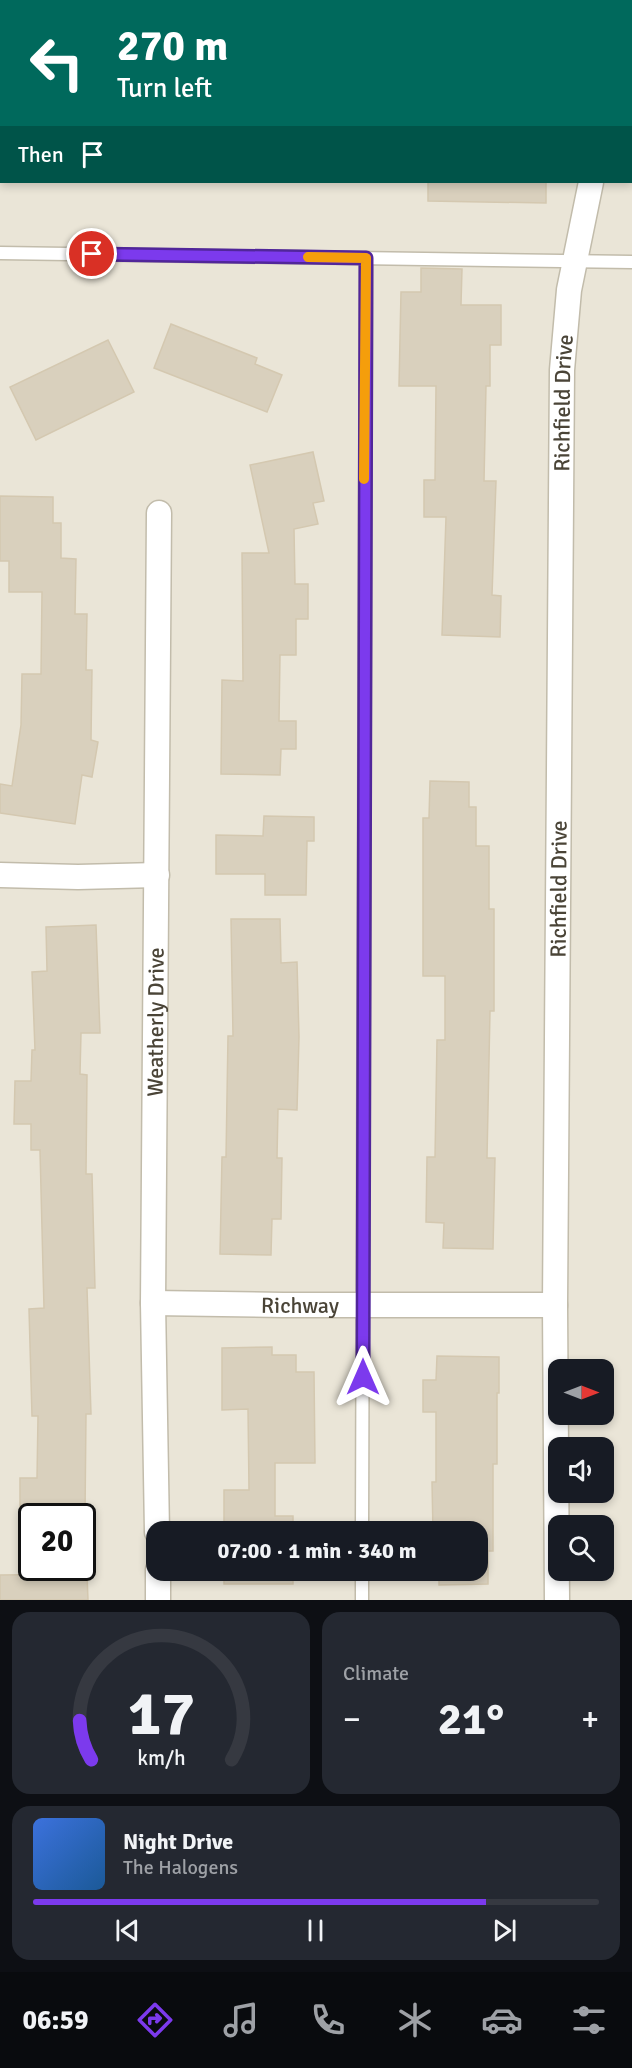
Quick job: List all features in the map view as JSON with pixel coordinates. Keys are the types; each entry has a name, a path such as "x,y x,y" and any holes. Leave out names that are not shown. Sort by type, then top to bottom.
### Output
{"street":[{"name":"Richfield Drive","path":"557,1600 555,1305 562,370 569,290 591,183"},
{"name":"Weatherly Drive","path":"158,1521 153,1302 159,513"},
{"path":"0,875 78,877 157,875"},
{"name":"Richway","path":"153,1302 555,1305"},
{"path":"158,1581 158,1600"}],"lane":[{"path":"0,253 632,262"},
{"path":"362,1521 366,258"},
{"path":"362,1581 362,1600"}],"shaded area":[{"path":"0,183 632,183 632,1600 0,1600"}],"building":[{"path":"428,183 546,183 546,203 428,201"},
{"path":"421,268 462,269 461,305 501,305 501,345 490,345 490,386 486,386 484,481 496,481 492,595 501,596 500,637 442,635 446,517 424,517 424,480 435,480 436,386 399,386 401,292 421,292"},
{"path":"171,324 257,358 255,364 282,375 267,412 154,368"},
{"path":"108,340 134,392 36,440 10,387"},
{"path":"313,452 324,501 313,503 318,524 294,529 295,584 308,584 308,619 296,619 296,655 280,655 279,721 296,721 296,749 281,749 280,775 221,774 222,680 243,681 242,553 269,553 250,465"},
{"path":"0,496 53,497 53,523 61,523 61,558 76,559 75,614 87,614 86,670 92,670 91,740 98,742 92,777 82,775 75,824 0,813 0,784 12,786 21,725 22,674 41,674 42,592 9,592 9,561 0,561"},
{"path":"430,781 469,782 469,807 476,807 476,846 489,846 489,909 494,909 494,1011 490,1011 487,1158 495,1158 493,1249 443,1248 444,1223 426,1222 427,1157 435,1157 437,1040 445,1040 445,976 423,976 423,818 429,818"},
{"path":"264,816 314,817 314,841 307,841 306,895 265,895 265,874 216,874 216,835 263,836"},
{"path":"231,919 280,919 281,963 297,962 299,1037 297,1110 278,1109 277,1158 282,1158 281,1219 272,1219 271,1255 220,1254 222,1157 226,1157 228,1036 233,1036"},
{"path":"96,925 100,1033 81,1033 80,1074 87,1075 86,1174 92,1174 95,1288 87,1288 91,1414 86,1414 85,1503 20,1503 20,1478 37,1478 38,1416 32,1416 29,1309 44,1308 40,1150 31,1150 31,1124 14,1124 15,1081 31,1081 32,1050 35,1050 32,972 47,971 46,927"},
{"path":"272,1347 272,1355 296,1355 296,1372 314,1372 315,1463 275,1463 275,1516 293,1516 293,1521 224,1521 224,1490 249,1490 248,1409 222,1410 222,1348"},
{"path":"437,1356 499,1357 497,1464 493,1464 493,1551 488,1551 488,1521 433,1521 432,1482 436,1482 436,1412 423,1412 423,1380 436,1380"},
{"path":"0,1575 18,1575 18,1581 87,1581 88,1600 0,1600"},
{"path":"224,1581 293,1581 293,1584 224,1584"},
{"path":"439,1581 488,1581 488,1584 439,1585"}],"slow traffic":[{"path":"308,257 366,258 364,479"}],"route":[{"path":"92,254 366,258 363,1377"}]}
